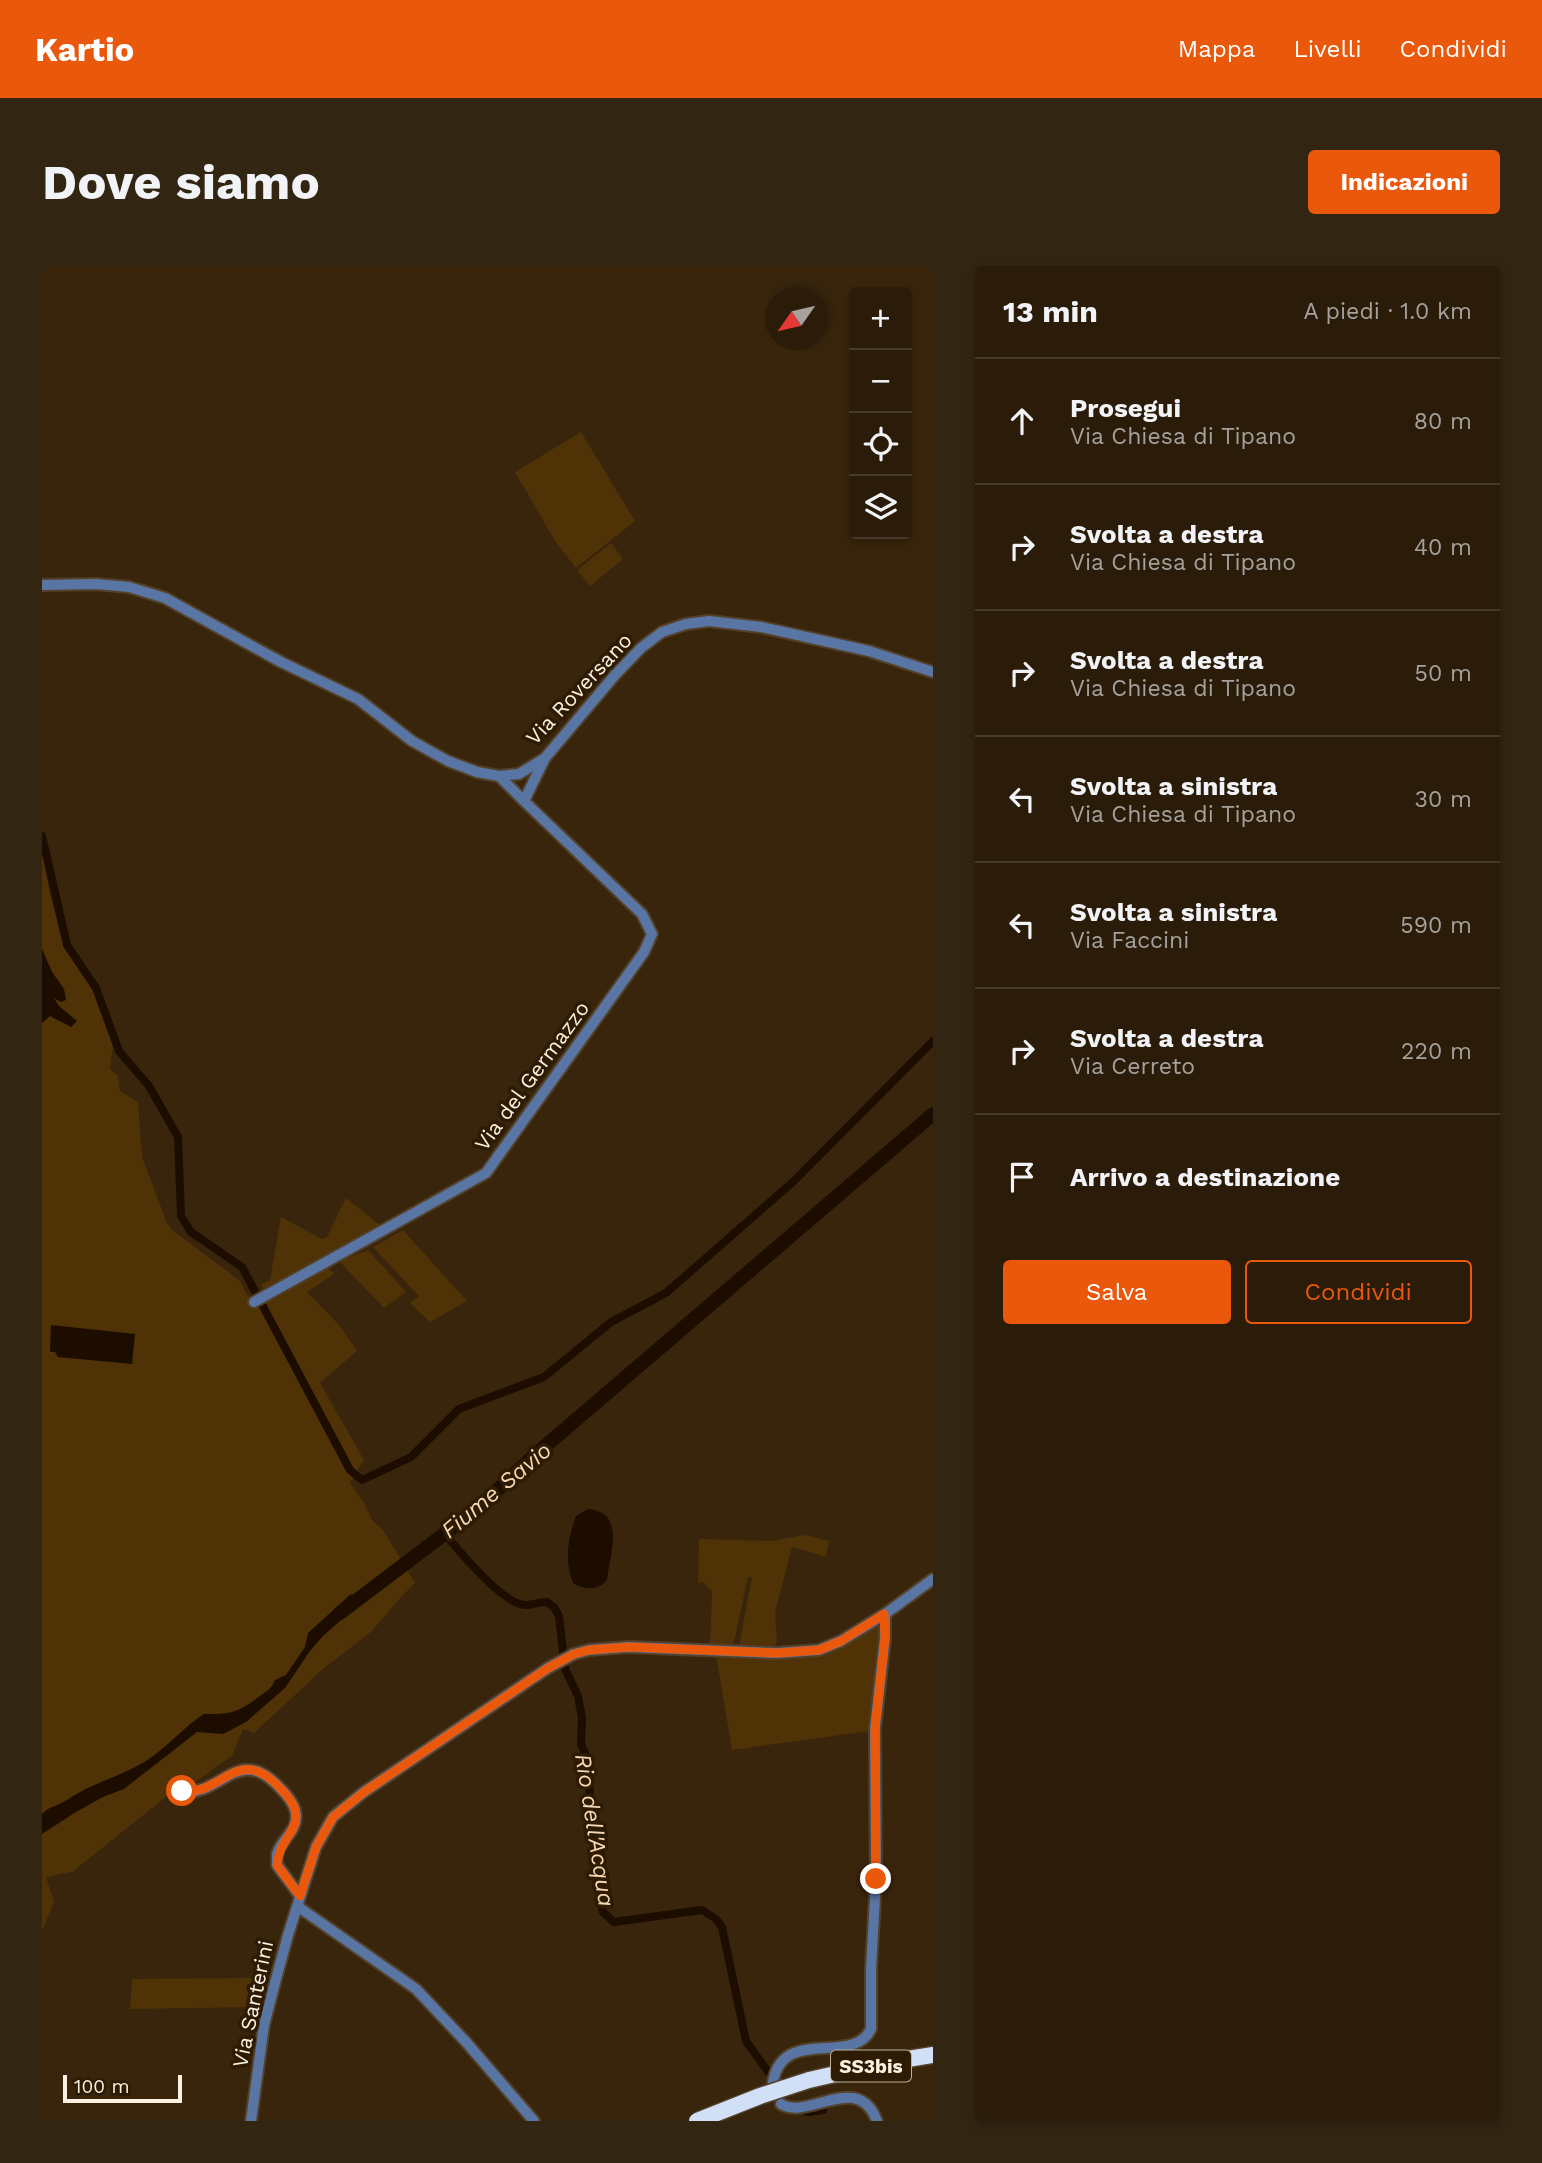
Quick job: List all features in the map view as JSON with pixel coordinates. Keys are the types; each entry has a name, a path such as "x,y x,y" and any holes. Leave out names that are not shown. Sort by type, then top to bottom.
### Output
{"highway":[{"name":"SS3bis","path":"720,2121 811,2085 883,2063 933,2055"},
{"name":"SS3bis","path":"696,2121 760,2096 933,2064"}],"street":[{"path":"42,585 118,586 165,598 281,662 358,699 412,741 448,761 477,772 499,776"},
{"name":"Via Roversano","path":"499,776 519,774 545,758 640,648 662,632 686,624 709,621 761,627 869,651 933,672"},
{"path":"524,802 545,758"},
{"name":"Via del Germazzo","path":"260,1299 486,1173 644,952 652,934 642,915 499,776"},
{"name":"Via Santerini","path":"251,2121 264,2025 298,1901 316,1847 333,1817 364,1792 556,1663 574,1654 628,1647 777,1653 819,1650 841,1641 933,1579"},
{"path":"774,2082 779,2063 790,2055 861,2042 871,2029 876,1879 875,1728 885,1638 884,1614"},
{"path":"182,1791 192,1792 241,1770 262,1772 271,1778 296,1811 297,1820 277,1853 277,1865 298,1901 416,1989 534,2121"},
{"path":"831,2112 856,2102 873,2110 877,2121"},
{"path":"781,2104 787,2112 800,2119"}],"shaded area":[{"path":"581,432 635,521 576,568 555,541 515,472"},
{"path":"611,543 623,559 590,586 577,570"},
{"path":"42,850 50,895 65,947 95,994 113,1045 110,1069 118,1076 120,1091 138,1102 142,1157 171,1229 239,1280 254,1307 268,1301 261,1284 270,1280 281,1217 322,1239 327,1237 346,1198 381,1226 323,1263 334,1274 307,1292 340,1326 357,1351 320,1383 364,1460 350,1483 415,1583 371,1632 324,1668 254,1733 243,1729 232,1756 191,1785 171,1793 72,1872 46,1877 54,1902 42,1931 42,1023 50,1016 70,1026 53,996 64,989 52,972 42,949"},
{"path":"42,949 52,972 64,989 66,1000 61,1002 54,998 59,1006 77,1021 71,1027 50,1016 42,1023"},
{"path":"403,1230 467,1301 430,1322 410,1303 419,1296 373,1247"},
{"path":"368,1250 406,1292 384,1308 339,1261"},
{"path":"51,1325 135,1334 132,1364 58,1357 55,1352 50,1352"},
{"path":"588,1509 600,1512 607,1518 612,1526 613,1536 607,1580 591,1588 573,1583 568,1558 569,1541 576,1516"},
{"path":"805,1535 829,1541 826,1557 792,1547 775,1612 777,1641 774,1648 739,1646 752,1577 748,1577 733,1647 710,1645 712,1592 703,1582 698,1583 699,1539 772,1541"},
{"path":"351,1594 357,1608 323,1636 285,1688 246,1722 223,1734 197,1732 124,1789 103,1797 42,1834 42,1814 48,1809 144,1762 204,1714 237,1710 265,1693 275,1680 286,1675 305,1647 308,1633"},
{"path":"878,1624 882,1629 870,1731 732,1750 716,1655 788,1659 817,1655 836,1648"},
{"path":"269,1978 261,2007 130,2009 132,1979"}],"waterway":[{"path":"42,836 67,945 96,988 119,1051 149,1086 178,1137 181,1216 191,1232 242,1267 350,1470 362,1480 411,1457 459,1409 544,1377 611,1322 666,1293 794,1181 933,1041"},
{"name":"Fiume Savio","path":"340,1613 476,1510 536,1454 933,1114"},
{"name":"Rio dell'Acqua","path":"445,1534 482,1576 505,1596 525,1605 547,1602 559,1616 565,1669 578,1696 582,1718 581,1744 589,1763 590,1816 602,1860 603,1912 614,1922 702,1910 716,1919 722,1927 746,2041 769,2073"},
{"name":"Rio dell'Acqua","path":"799,2108 808,2112 823,2110"}],"route":[{"path":"182,1791 192,1792 241,1770 256,1770 271,1778 296,1811 297,1820 277,1853 277,1865 300,1896 316,1847 333,1817 364,1792 548,1668 574,1654 628,1647 796,1653 819,1650 841,1641 884,1614 885,1638 875,1728 876,1879"}]}
